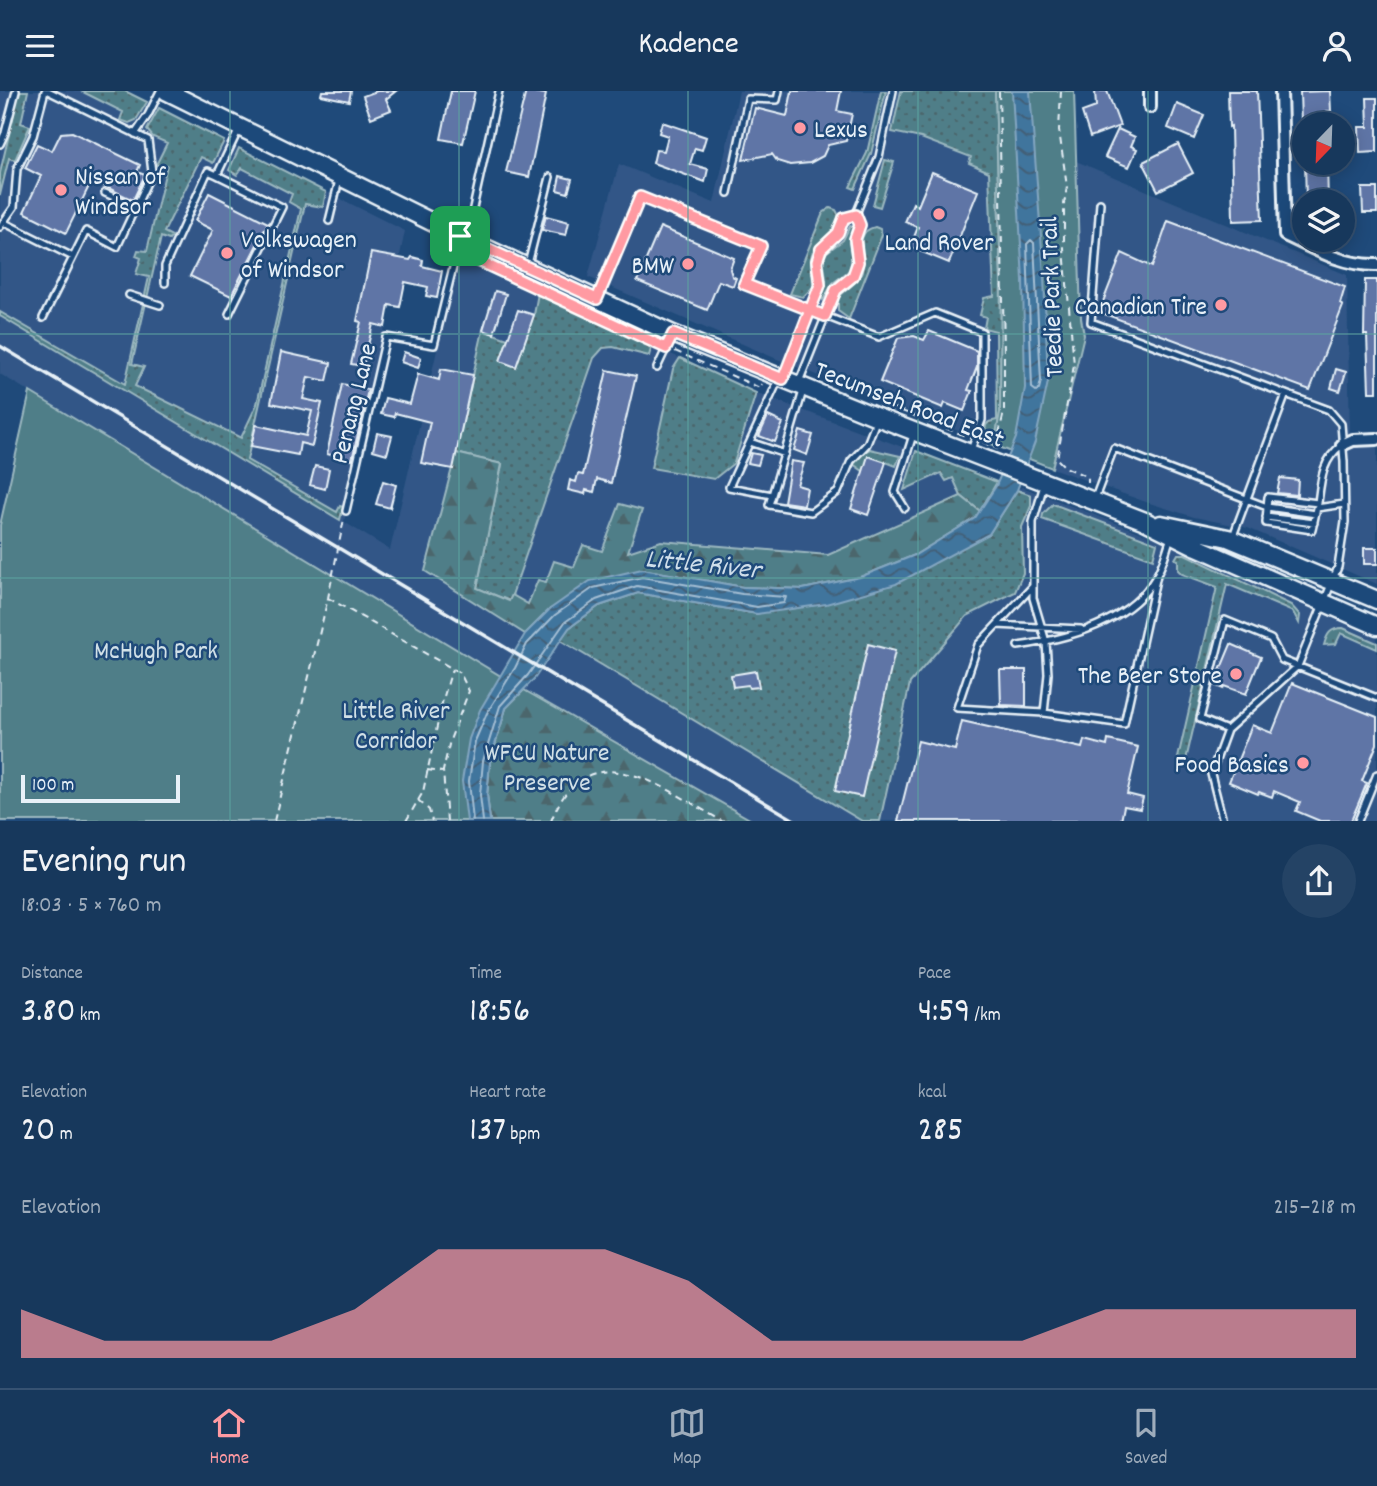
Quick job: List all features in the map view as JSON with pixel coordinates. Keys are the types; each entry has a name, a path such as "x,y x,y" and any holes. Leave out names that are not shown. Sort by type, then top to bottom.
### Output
{"main road":[{"name":"Tecumseh Road East","path":"166,91 339,177 461,242 527,267 597,299 670,341 878,410 914,432 1145,521 1377,626"},
{"name":"Tecumseh Road East","path":"1145,521 1232,539 1377,600"}],"street":[{"path":"1150,91 1150,107"},
{"path":"1281,91 1285,235 1333,257 1364,265 1377,265"},
{"path":"1342,445 1353,440 1377,439"}],"lane":[{"path":"0,145 16,91"},
{"path":"43,319 86,231 117,247 152,172 148,140 47,91 33,136 17,169 14,207 2,224 73,257"},
{"path":"135,134 149,115 160,91"},
{"path":"461,242 499,91"},
{"path":"728,193 748,99 777,100 779,91"},
{"path":"772,495 729,487 750,442 791,383 836,290 853,276 858,262 855,239 860,225 856,215 879,157 893,91"},
{"path":"217,175 240,128"},
{"path":"164,283 165,266 208,171 282,207 229,314"},
{"path":"329,221 339,177"},
{"path":"527,267 550,177"},
{"path":"105,193 136,207"},
{"path":"597,299 640,197 761,246 744,284 810,311 879,337 935,313 982,332 982,420 970,453"},
{"path":"1100,203 1091,322 1329,410 1341,424 1345,522 1333,582 1298,666 1227,730 1210,774 1223,821"},
{"path":"856,215 844,218 838,233 821,249 817,261 820,285 810,311 791,383 785,454 769,505 811,512 838,492 850,461 867,445 878,410"},
{"name":"Penang Lane","path":"346,511 386,337 434,345 461,242"},
{"path":"129,295 160,305"},
{"path":"657,368 670,341"},
{"path":"1232,539 1286,394"},
{"path":"905,508 895,492 914,432"},
{"path":"750,442 785,454"},
{"path":"1317,508 1268,497 1266,523 1312,530 1317,508 1322,473 1331,454 1342,445"},
{"path":"1094,501 1114,448 1267,507 1317,508 1344,504"},
{"path":"1044,713 1048,674 1046,642 1033,598 1033,522 1045,482"},
{"path":"1033,586 978,645 957,708 1044,713 1124,725 1157,575 1172,534"},
{"path":"1018,646 1046,642 1085,629 1128,609 1148,590 1157,575"},
{"path":"1227,730 1200,719 1225,620 1271,639 1282,660 1377,698"},
{"path":"997,625 1085,629"},
{"path":"1358,821 1377,774"}],"path":[{"name":"Teedie Park Trail","path":"984,443 997,448 1004,412 999,91"},
{"name":"Teedie Park Trail","path":"1061,91 1059,130 1067,187 1064,204 1064,249 1074,365 1057,459 1065,467 1088,477 1088,483"},
{"path":"461,242 670,341 760,388"},
{"path":"878,410 967,436"},
{"path":"274,821 328,598 346,511"},
{"path":"328,598 460,673 470,691 450,740 443,772 447,821"},
{"path":"406,821 423,792 452,668"},
{"path":"427,770 443,772"},
{"path":"551,821 570,786 593,772 618,771 646,778 722,821"},
{"path":"418,800 429,810 432,821"}],"shaded area":[{"path":"0,91 125,91 405,231 344,522 390,550 459,257 756,393 997,482 975,518 915,555 860,577 803,589 743,587 642,569 590,581 550,609 526,633 550,653 569,628 599,606 638,593 757,614 826,604 896,584 989,534 1017,490 1022,487 1155,538 1377,638 1377,821 490,821 487,795 490,762 506,708 523,690 0,374"},
{"path":"739,91 995,91 1000,413 994,445 777,359 588,277 619,164 714,203"},
{"path":"1076,161 1347,275 1350,443 1377,448 1377,584 1248,528 1194,517 1052,468 1084,335 1081,318"}],"green space":[{"path":"19,91 28,91 21,123 30,126 15,160 9,158 0,195 0,173"},
{"path":"81,91 125,91 147,102 136,120 129,123 120,120 123,112"},
{"path":"881,91 886,91 871,154 855,189 850,187 867,153"},
{"path":"901,91 995,91 1001,280 1000,413 994,445 984,441 986,425 997,420 996,331 984,328 986,317 980,315 984,298 994,296 989,172 969,163 971,157 921,138 892,132"},
{"path":"995,91 1074,91 1081,318 1084,335 1052,468 994,445 1000,413 1001,280"},
{"path":"159,108 224,141 213,163 201,157 164,232 172,236 169,240 161,237 132,364 144,367 135,386 241,438 257,404 301,209 289,202 292,194 242,168 237,175 229,170 239,148 326,192 323,207 305,204 247,460 337,512 340,506 343,507 340,520 0,316 0,312 125,384 149,277 136,274 141,258 136,256 138,250 147,251 167,165 156,165 167,143 153,137 147,130"},
{"path":"885,160 894,162 880,207 873,205"},
{"path":"830,208 836,210 839,224 812,254 813,287 803,297 790,294 823,213"},
{"path":"850,226 853,227 849,243 852,258 850,270 833,283 823,300 821,297 826,281 823,258 843,240"},
{"path":"875,227 880,229 882,235 849,319 838,311 838,298 861,274 863,235"},
{"path":"538,293 652,345 649,356 613,347 603,348 594,358 510,601 477,588 502,464 456,453 483,330 508,339 500,361 516,366 534,315"},
{"path":"680,358 756,393 734,463 714,479 651,468 673,369"},
{"name":"McHugh Park","path":"30,392 524,690 506,708 490,762 487,795 490,821 0,821 0,525"},
{"path":"870,449 900,456 896,466 886,462 863,471 853,464 860,454"},
{"path":"916,451 997,482 980,511 961,496 953,478 946,481 941,473 904,490"},
{"path":"456,453 502,464 477,588 509,601 512,595 528,604 538,580 546,582 554,561 574,567 583,545 602,551 620,504 642,510 628,552 661,541 828,555 961,496 980,511 975,518 915,555 860,577 803,589 743,587 642,569 550,609 525,634 425,571"},
{"path":"1017,490 1031,495 1031,506 1022,527 1023,573 1015,592 967,616 910,683 880,821 862,821 560,640 569,628 599,606 638,593 757,614 989,534"},
{"path":"1053,504 1157,543 1153,559 1042,519 1043,514"},
{"path":"1178,554 1185,554 1291,605 1300,615 1299,623 1293,612 1227,584 1186,760 1178,758 1217,587 1182,574 1178,570 1178,560 1175,559"},
{"path":"1343,628 1377,643 1377,649 1341,633 1336,644 1324,645 1330,632"},
{"name":"WFCU Nature Preserve","path":"524,690 753,821 490,821 487,795 490,762 506,708"}],"water":[{"path":"1012,91 1030,91 1044,276 1048,382 1035,442 1017,490 989,534 896,584 826,604 757,614 638,593 599,606 569,628 534,679 506,708 490,762 487,795 490,821 467,821 462,781 469,739 480,710 525,634 550,609 590,581 642,569 743,587 803,589 860,577 915,555 975,518 996,486 1016,438 1025,388 1023,280"}],"building":[{"path":"322,91 351,91 349,101 321,95"},
{"path":"377,91 396,91 386,99 391,110 371,118 363,96"},
{"path":"451,91 475,91 463,143 441,139"},
{"path":"526,91 546,94 529,177 506,172"},
{"name":"Lexus","path":"792,91 841,91 837,111 852,114 846,141 828,145 823,156 810,163 790,165 777,161 772,154 743,160 755,108 787,116"},
{"path":"1095,91 1107,91 1120,126 1090,137 1082,112 1096,107"},
{"path":"1228,91 1257,91 1262,220 1233,221"},
{"path":"1330,91 1331,111 1301,112 1300,92"},
{"path":"1367,98 1377,98 1377,152 1360,153 1359,127 1368,127"},
{"path":"1177,104 1204,115 1194,139 1168,128"},
{"path":"662,122 706,137 702,150 695,148 690,164 708,169 705,182 653,163 656,150 664,151 668,136 659,133"},
{"path":"1118,129 1135,137 1131,146 1137,149 1129,167 1105,157"},
{"name":"Nissan of Windsor","path":"72,132 140,165 137,172 145,175 133,200 92,180 66,233 24,212 41,176 25,168 37,144 52,151 61,133"},
{"path":"1178,144 1193,173 1158,191 1143,162"},
{"name":"Land Rover","path":"932,172 978,191 949,263 910,247 918,227 905,222 913,203 918,206"},
{"path":"1305,175 1327,175 1328,189 1306,189"},
{"path":"560,176 572,179 568,193 557,190"},
{"path":"1362,188 1377,188 1377,213 1363,213"},
{"name":"Volkswagen of Windsor","path":"209,193 268,223 231,296 190,276 213,230 195,221"},
{"path":"546,216 569,222 566,235 542,230"},
{"name":"Canadian Tire","path":"1168,221 1345,287 1340,304 1343,306 1310,390 1099,312 1122,253 1152,267"},
{"name":"BMW","path":"660,227 734,258 730,269 732,276 736,278 733,286 719,281 707,310 637,281"},
{"path":"371,253 410,260 412,257 423,260 422,266 442,271 437,298 426,296 428,287 405,282 400,307 389,305 385,327 373,324 363,366 351,364 361,322 357,321"},
{"path":"1365,280 1377,280 1377,392 1369,392 1367,335 1364,335"},
{"path":"495,291 506,294 494,334 483,330"},
{"path":"518,310 534,315 516,367 500,361"},
{"path":"929,331 977,351 977,367 968,390 972,391 964,411 945,403 943,408 880,382 898,338 914,336 924,340"},
{"path":"281,352 331,363 327,381 308,377 303,399 322,403 312,446 300,443 298,455 251,446 256,425 306,436 312,411 271,403"},
{"path":"404,352 421,358 418,368 401,362"},
{"path":"441,369 473,375 453,469 421,463 430,422 395,413 394,417 381,414 385,398 410,404 418,374 439,380"},
{"path":"1336,369 1346,372 1340,391 1331,388"},
{"path":"607,370 636,376 611,483 597,479 594,492 586,490 585,494 568,490 570,480 576,482 578,474 583,475"},
{"path":"342,384 368,390 352,460 327,454"},
{"path":"768,416 783,423 775,442 759,436"},
{"path":"800,431 813,435 807,455 794,450"},
{"path":"377,433 392,436 387,454 373,450"},
{"path":"751,453 761,455 758,465 748,463"},
{"path":"868,456 886,462 868,515 851,509"},
{"path":"791,461 804,463 797,485 807,488 804,505 784,502"},
{"path":"315,466 329,469 325,489 310,485"},
{"path":"1280,478 1298,480 1297,495 1277,493"},
{"path":"383,481 396,485 390,508 376,504"},
{"path":"1364,548 1377,548 1377,564 1364,564"},
{"path":"868,644 895,651 862,797 835,791"},
{"name":"The Beer Store","path":"1231,644 1261,657 1246,694 1214,685"},
{"path":"1000,670 1026,670 1026,706 1001,705"},
{"path":"756,671 759,687 733,687 731,675"},
{"name":"Food Basics","path":"1292,683 1377,717 1377,744 1362,781 1367,783 1351,821 1320,821 1296,811 1300,802 1274,791 1272,797 1259,792 1258,794 1229,782 1252,725 1272,733"},
{"path":"962,721 1082,748 1084,740 1107,746 1108,740 1138,747 1127,794 1143,798 1140,809 1124,806 1121,821 898,821 918,741 955,750"}],"railway":[{"path":"0,346 796,821"}],"place":[{"name":"Lexus","path":"800,128"},
{"name":"Nissan of Windsor","path":"61,190"},
{"name":"Land Rover","path":"939,214"},
{"name":"Volkswagen of Windsor","path":"227,253"},
{"name":"BMW","path":"688,264"},
{"name":"Canadian Tire","path":"1221,305"},
{"name":"The Beer Store","path":"1236,674"},
{"name":"Food Basics","path":"1303,763"}],"route":[{"path":"460,236 457,251 666,348 673,334 783,379 810,311 820,285 817,261 821,249 838,233 844,218 856,215 860,225 855,239 858,262 853,276 836,290 825,316 810,311 744,284 761,246 640,197 597,299 460,236"}],"water label":[{"name":"Little River","path":"703,562"}],"park label":[{"name":"Little River Corridor","path":"396,724"}]}
